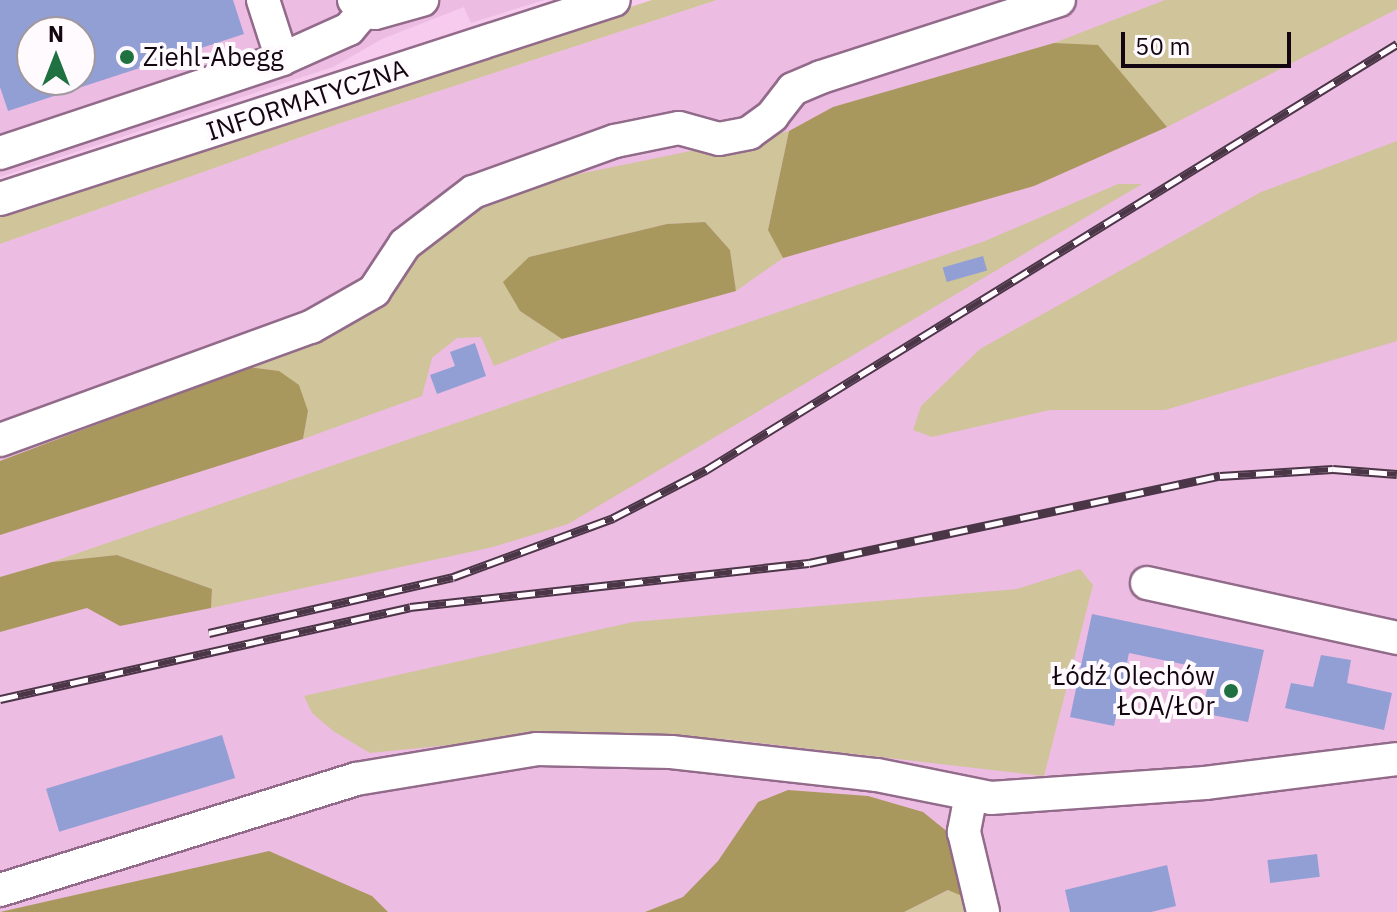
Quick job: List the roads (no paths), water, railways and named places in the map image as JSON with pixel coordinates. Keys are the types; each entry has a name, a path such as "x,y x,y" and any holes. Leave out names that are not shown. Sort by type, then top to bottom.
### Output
{"street":[{"path":"263,0 282,59"},
{"path":"0,153 282,59 349,29 359,6 390,11 422,0"},
{"name":"INFORMATYCZNA","path":"0,199 614,0"},
{"path":"0,440 311,327 374,291 405,244 473,192 615,141 679,128 719,139 749,133 772,116 793,89 821,77 1059,0"},
{"path":"1147,583 1397,638"},
{"path":"0,890 356,779 537,749 687,754 877,775 971,795 1205,783 1397,759"},
{"path":"971,795 964,832 983,912"}],"railway":[{"path":"209,633 453,577 613,518 706,470 1397,44"},
{"path":"0,699 410,607 809,563 1220,476 1333,469 1397,474"}],"place":[{"name":"Ziehl-Abegg","path":"127,57"},
{"name":"Łódź Olechów ŁOA/ŁOr","path":"1231,691"}]}
